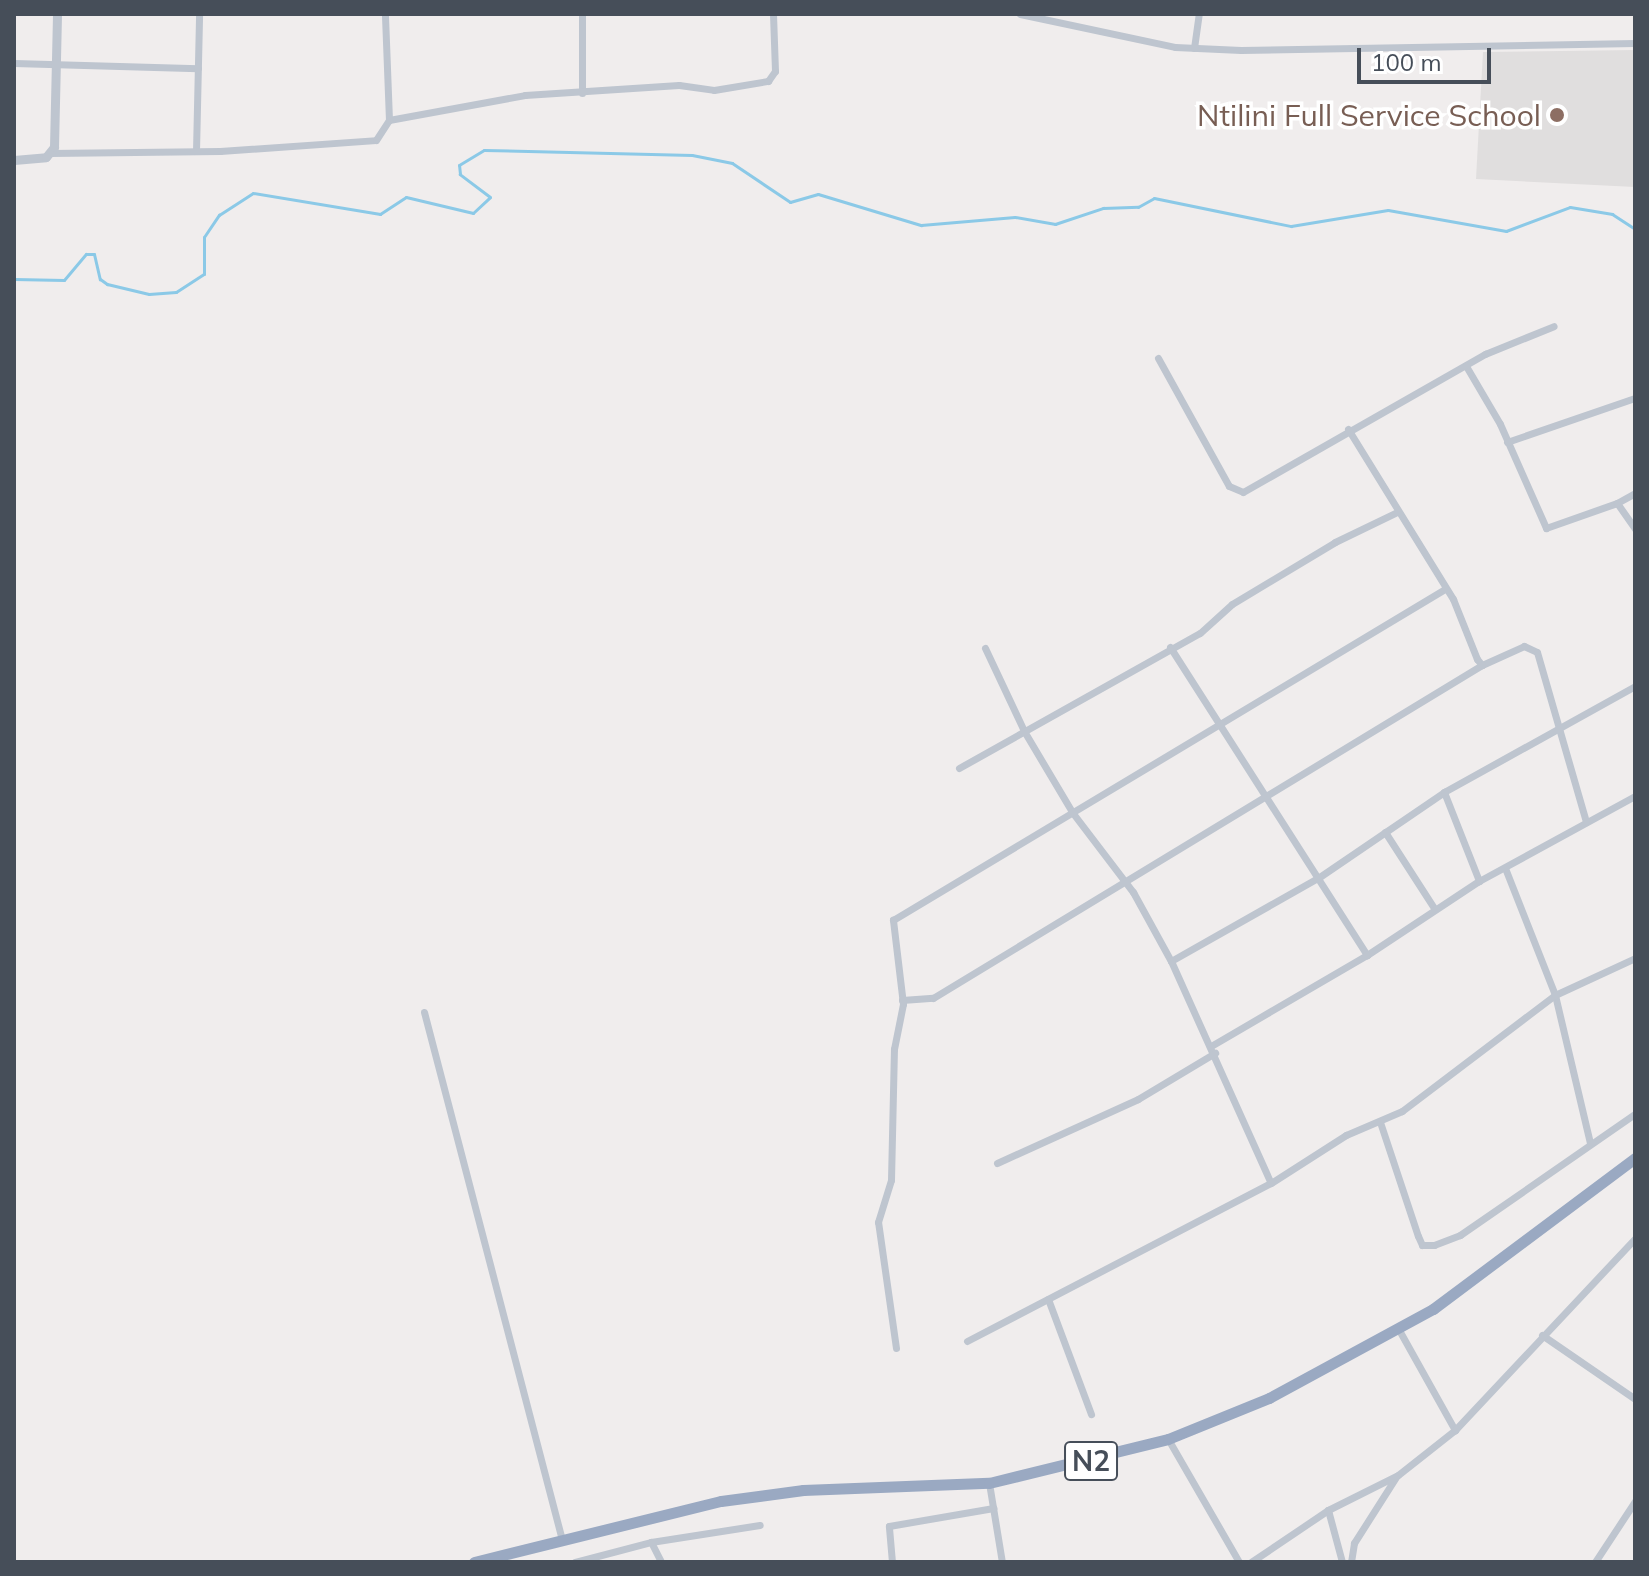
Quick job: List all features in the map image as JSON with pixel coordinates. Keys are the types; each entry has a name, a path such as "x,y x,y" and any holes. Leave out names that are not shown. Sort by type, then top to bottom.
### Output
{"highway":[{"name":"N2","path":"474,1562 721,1501 803,1490 989,1483 1168,1439 1269,1398 1399,1330 1635,1158"}],"street":[{"path":"50,153 57,14"},
{"path":"196,151 199,14"},
{"path":"14,160 50,153 196,151 365,143 381,137 389,120 385,14"},
{"path":"582,14 582,93"},
{"path":"389,120 481,101 679,85 714,90 768,81 775,71 773,14"},
{"path":"1020,14 1194,48 1635,43"},
{"path":"1194,48 1199,14"},
{"path":"14,63 198,68"},
{"path":"1158,358 1235,492 1466,366 1554,326"},
{"path":"1466,366 1507,442 1546,528 1617,503 1635,493"},
{"path":"1507,442 1635,398"},
{"path":"1348,429 1395,513 1445,589 1482,665"},
{"path":"1617,503 1635,529"},
{"path":"959,768 1170,647 1200,633 1232,604 1311,556 1395,513"},
{"path":"896,1348 878,1222 891,1180 894,1049 902,1000 893,920 1445,589"},
{"path":"902,1000 933,998 1268,799 1482,665 1524,646 1537,652 1586,822"},
{"path":"1170,647 1217,725 1367,955"},
{"path":"985,648 1024,731 1072,812 1124,883 1171,961 1271,1183"},
{"path":"1171,961 1318,878 1444,792 1556,725 1635,686"},
{"path":"1444,792 1479,881"},
{"path":"997,1163 1098,1120 1367,955 1434,908 1635,796"},
{"path":"1385,832 1434,908"},
{"path":"1505,868 1555,995 1590,1143"},
{"path":"967,1341 1271,1183 1346,1135 1402,1111 1555,995 1635,958"},
{"path":"424,1012 562,1540"},
{"path":"1380,1122 1422,1245 1445,1244 1460,1235 1635,1114"},
{"path":"1251,1562 1328,1510 1398,1475 1455,1430 1635,1238"},
{"path":"1048,1299 1091,1414"},
{"path":"1399,1330 1455,1430"},
{"path":"1542,1335 1635,1399"},
{"path":"1168,1439 1239,1562"},
{"path":"1346,1559 1398,1475"},
{"path":"989,1483 1002,1562"},
{"path":"1595,1562 1635,1501"},
{"path":"892,1562 889,1526 993,1508"},
{"path":"1328,1510 1346,1559"},
{"path":"575,1562 651,1542 760,1525"},
{"path":"651,1542 661,1562"}],"shaded area":[{"name":"Ntilini Full Service School","path":"1635,50 1635,187 1476,179 1483,52"}],"waterway":[{"path":"14,279 64,280 86,254 94,254 100,279 107,284 149,294 176,292 204,274 204,237 219,215 253,193 380,214 406,197 473,213 490,197 460,174 459,165 484,150 692,155 732,163 790,202 818,194 921,225 1015,217 1055,224 1103,208 1138,207 1154,198 1291,226 1388,210 1506,231 1570,207 1612,214 1635,229"}],"place":[{"name":"Ntilini Full Service School","path":"1557,115"}]}
